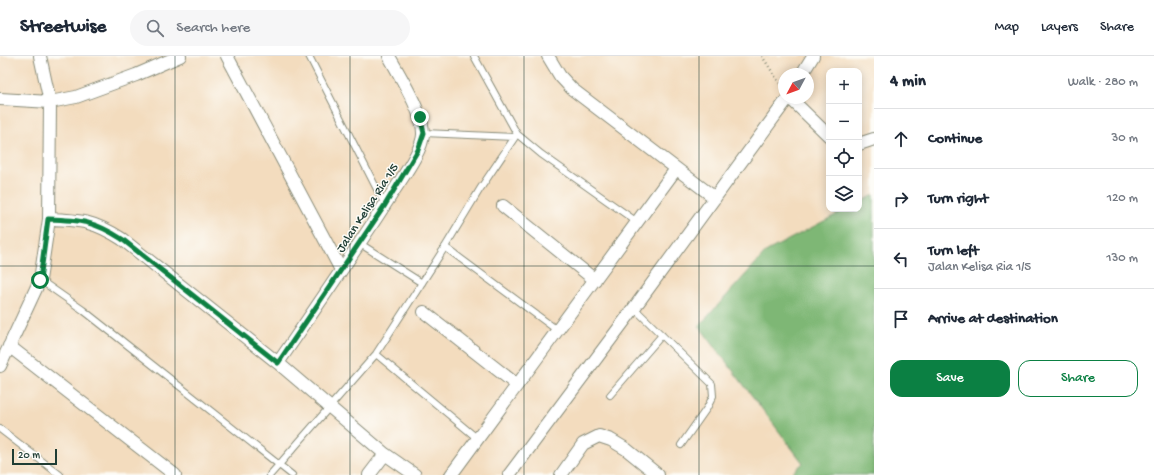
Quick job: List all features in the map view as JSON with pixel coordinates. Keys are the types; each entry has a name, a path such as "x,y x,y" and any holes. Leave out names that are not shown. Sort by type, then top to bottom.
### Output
{"street":[{"path":"0,366 40,280 48,219 50,102 40,56"},
{"path":"0,100 50,102 76,97 136,75 180,56"},
{"path":"227,56 342,270"},
{"path":"389,56 411,95 420,117 424,133"},
{"path":"548,56 560,76 572,89 715,198"},
{"path":"806,68 813,56"},
{"path":"509,475 785,104"},
{"path":"795,104 826,133"},
{"name":"Jalan Kelisa Ria 1/5","path":"278,363 385,205 418,150 424,133"},
{"path":"862,143 874,139"},
{"path":"451,475 676,169"},
{"path":"503,206 595,280"},
{"path":"48,219 75,220 92,223 122,239 278,363 385,454 415,475"},
{"path":"424,312 518,385"},
{"path":"10,346 175,475"},
{"path":"561,475 583,444 598,436 611,440 621,446 658,475"},
{"path":"369,475 385,454"}],"lane":[{"path":"309,56 385,205"},
{"path":"474,56 516,136 637,222"},
{"path":"424,133 516,136"},
{"path":"270,475 278,464 376,354 446,247 480,189 516,136"},
{"path":"359,243 422,283"},
{"path":"446,247 557,330"},
{"path":"40,280 83,310 292,475"},
{"path":"634,308 712,384 713,396 707,408 681,445"},
{"path":"610,395 662,335"},
{"path":"376,354 478,439"},
{"path":"0,429 60,475"}],"path":[{"path":"762,56 778,81"}],"green space":[{"path":"874,195 874,475 790,475 803,463 699,326 767,251 841,212 862,212 862,201"}],"route":[{"path":"40,280 48,219 75,220 92,223 122,239 278,363 342,270 407,170 418,150 424,133 420,117"}]}
